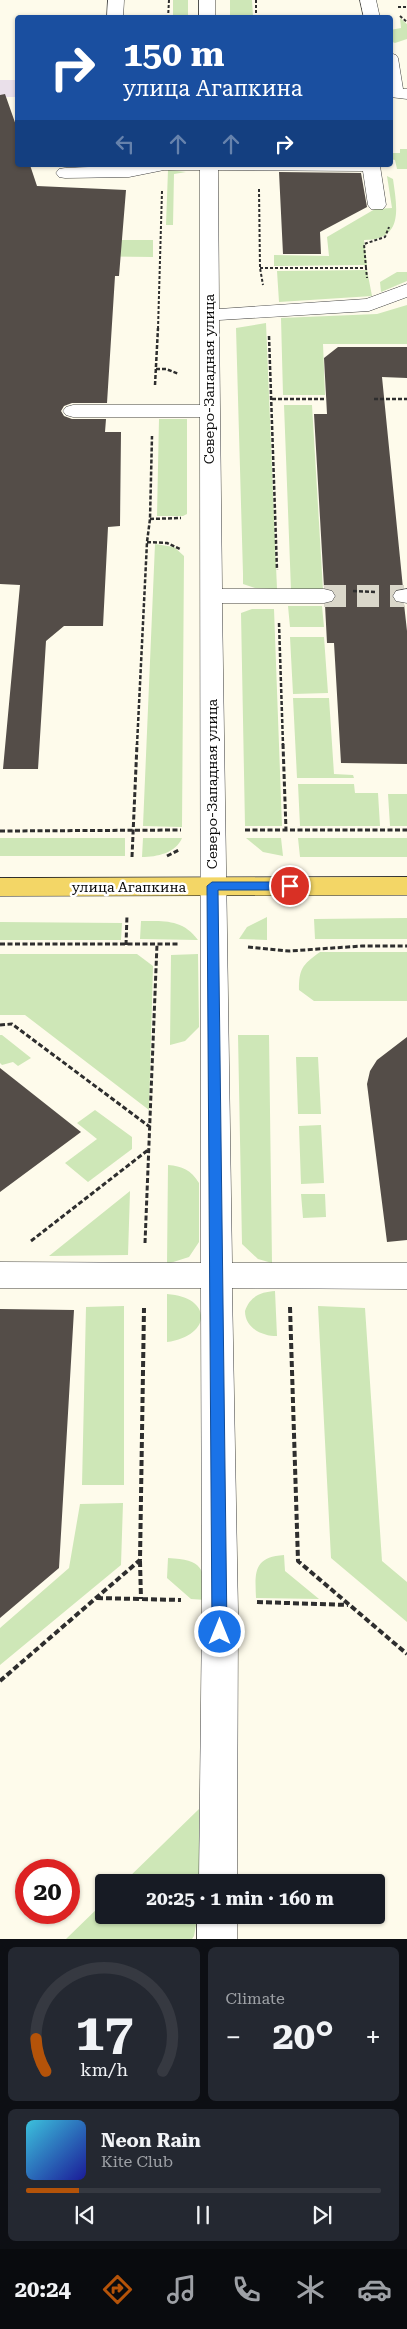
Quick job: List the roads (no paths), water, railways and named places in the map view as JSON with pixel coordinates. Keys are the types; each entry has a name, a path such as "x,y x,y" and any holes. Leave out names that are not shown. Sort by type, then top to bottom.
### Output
{"main road":[{"name":"улица Агапкина","path":"0,887 407,886"}],"street":[{"path":"115,15 116,0"},
{"path":"207,0 207,15"},
{"path":"368,0 371,15"},
{"path":"393,52 396,94 407,94"},
{"path":"65,173 129,172 153,167"},
{"name":"Северо-Западная улица","path":"209,167 212,886 220,1613 218,1874"},
{"path":"371,167 377,205"},
{"path":"209,315 370,305 407,290"},
{"path":"73,410 210,411"},
{"path":"211,596 324,596"},
{"path":"0,1275 216,1274 407,1276"},
{"path":"217,1924 217,1939"}],"tunnel":[{"path":"324,596 404,596"}]}
